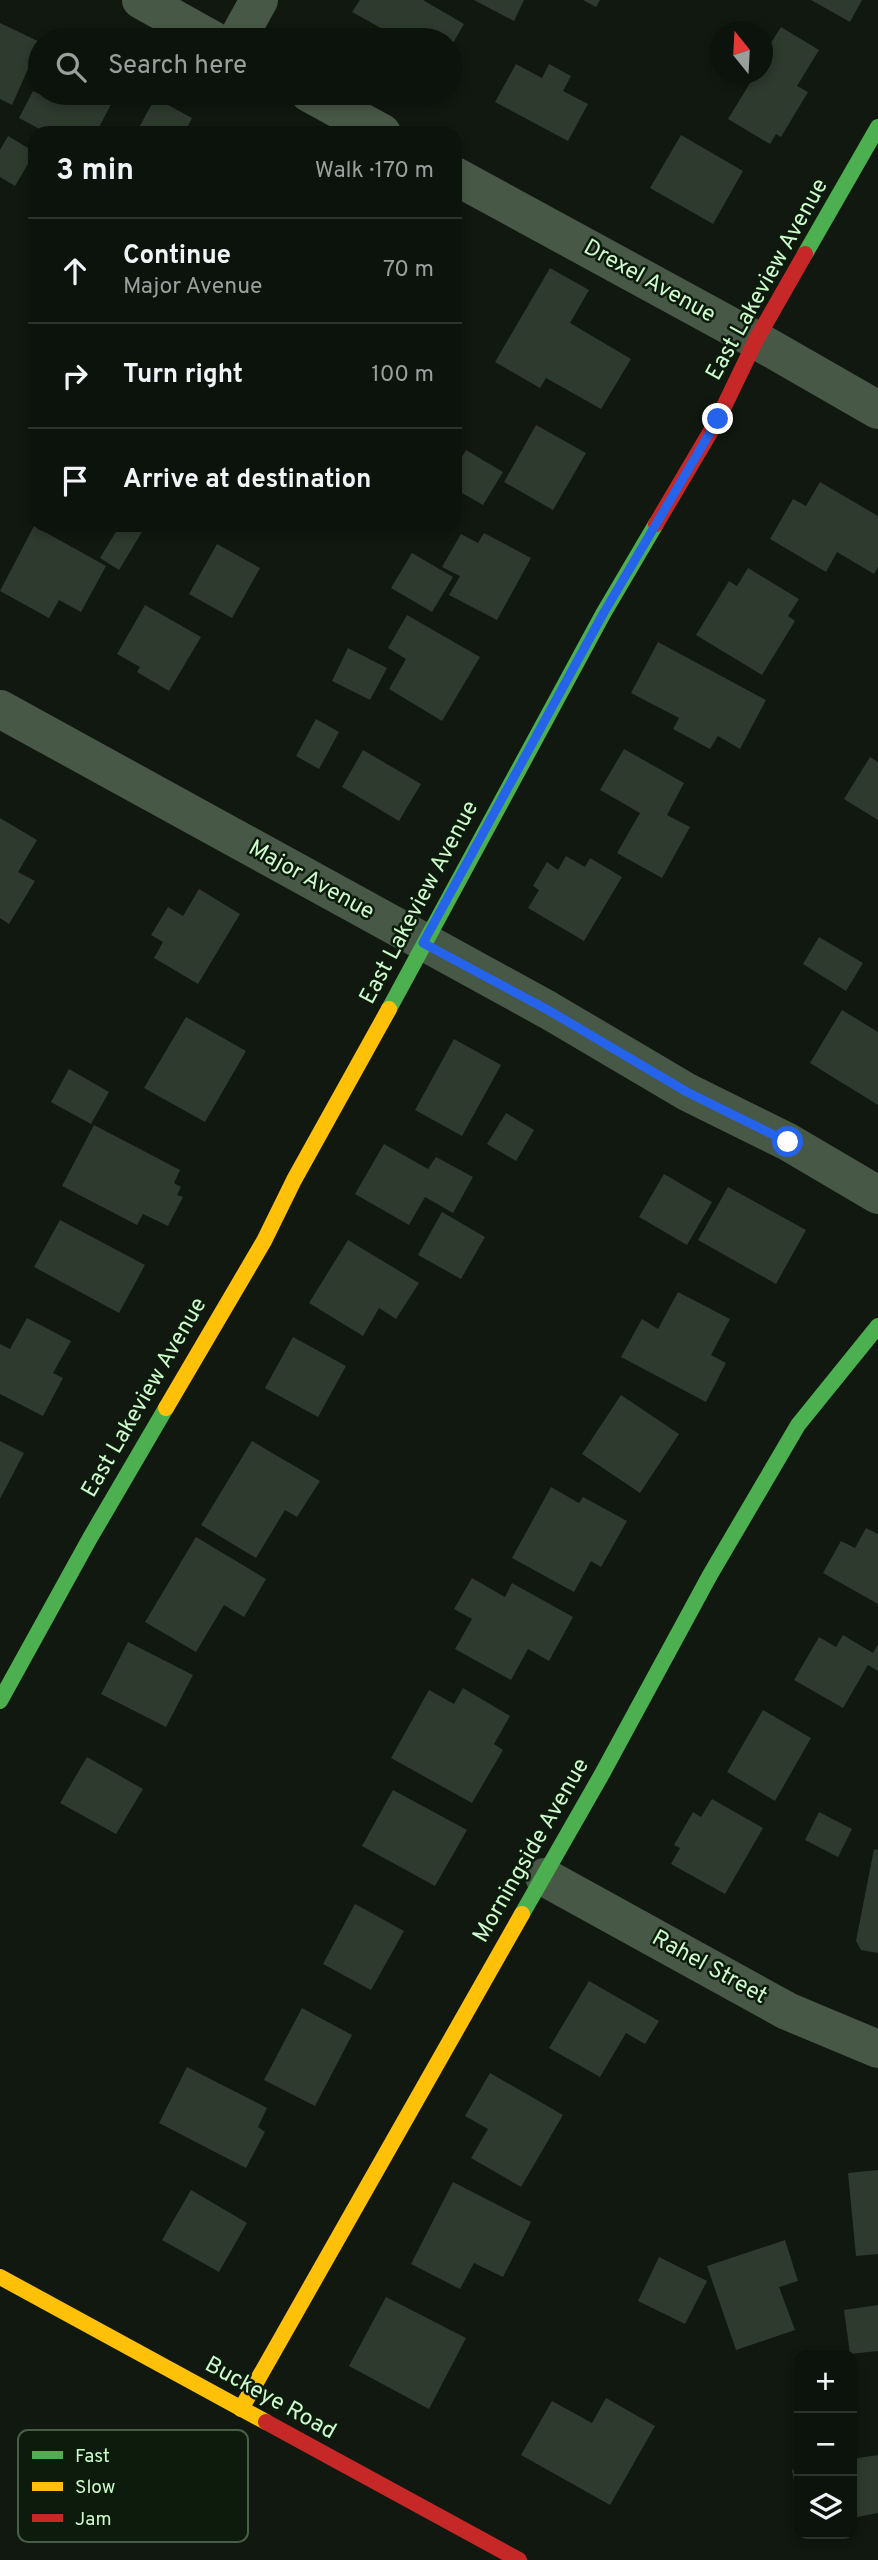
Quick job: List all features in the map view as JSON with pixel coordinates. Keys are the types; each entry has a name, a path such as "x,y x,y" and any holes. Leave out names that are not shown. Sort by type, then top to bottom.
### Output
{"street":[{"path":"141,0 191,28"},
{"path":"244,28 259,0"},
{"path":"331,105 369,126"},
{"name":"East Lakeview Avenue","path":"0,1701 97,1526 264,1241 294,1180 603,614 718,419 756,340 878,127"},
{"name":"Drexel Avenue","path":"462,180 756,340 878,410"},
{"name":"Major Avenue","path":"0,709 548,1010 687,1092 788,1142 878,1195"},
{"name":"Morningside Avenue","path":"241,2409 544,1877 710,1575 798,1425 878,1326"},
{"name":"Rahel Street","path":"544,1877 787,2011 878,2049"},
{"name":"Buckeye Road","path":"0,2277 519,2560"}],"building":[{"path":"360,0 423,0 464,24 462,28 381,28 352,12"},
{"path":"474,0 524,0 514,21"},
{"path":"583,0 600,0 596,7"},
{"path":"811,0 862,0 850,22"},
{"path":"0,23 28,36 28,69 12,105 0,99"},
{"path":"781,27 819,50 797,86 808,92 781,137 776,134 770,144 728,119 749,84 773,84 773,40"},
{"path":"516,64 542,78 549,64 571,76 563,91 588,104 568,141 495,102"},
{"path":"28,101 28,105 111,105 100,126 34,126 19,118"},
{"path":"151,105 168,105 192,118 188,126 140,126"},
{"path":"681,135 743,171 713,224 650,188"},
{"path":"8,136 28,148 28,164 15,186 0,177 0,150"},
{"path":"550,268 589,290 570,323 631,359 601,409 546,378 540,388 495,362"},
{"path":"536,425 586,453 553,510 504,482"},
{"path":"466,450 503,472 483,505 462,493 462,457"},
{"path":"820,482 878,516 878,567 874,574 837,552 826,572 770,539 793,499 806,506"},
{"path":"31,532 45,532 106,566 81,612 59,600 49,618 0,591"},
{"path":"116,532 142,532 119,570 100,558"},
{"path":"484,533 531,558 497,620 449,595 460,576 442,567 461,534 478,543"},
{"path":"217,544 260,568 232,618 189,594"},
{"path":"412,553 453,577 432,612 391,588"},
{"path":"748,568 799,599 788,616 795,621 762,675 696,635 729,581 737,586"},
{"path":"145,605 201,637 169,691 137,672 140,667 117,654"},
{"path":"407,615 480,657 442,721 389,689 406,659 388,648"},
{"path":"658,642 766,700 740,749 718,736 710,749 673,729 679,718 631,693"},
{"path":"348,648 387,668 370,700 332,681"},
{"path":"316,719 339,732 319,769 296,756"},
{"path":"624,749 684,783 667,815 690,827 662,878 617,853 640,813 600,790"},
{"path":"363,750 421,784 399,821 342,787"},
{"path":"870,757 878,762 878,820 844,799"},
{"path":"0,818 37,840 18,872 35,881 9,924 0,918"},
{"path":"566,856 585,867 590,858 622,877 584,941 528,908 539,890 533,886 547,862 558,870"},
{"path":"199,889 240,914 198,984 154,958 163,942 151,935 168,907 183,916"},
{"path":"819,937 863,963 846,991 803,964"},
{"path":"842,1010 878,1032 878,1105 810,1063"},
{"path":"186,1017 246,1051 205,1122 144,1088"},
{"path":"454,1039 501,1065 462,1136 415,1110"},
{"path":"69,1069 109,1092 91,1124 51,1102"},
{"path":"506,1113 534,1130 516,1161 487,1144"},
{"path":"94,1125 180,1170 174,1183 181,1187 177,1195 183,1197 168,1226 143,1214 137,1225 62,1186"},
{"path":"384,1144 428,1169 436,1157 473,1177 453,1213 425,1197 409,1225 355,1194"},
{"path":"664,1174 712,1202 687,1245 639,1217"},
{"path":"728,1187 806,1230 776,1284 698,1240"},
{"path":"442,1212 485,1237 461,1279 418,1255"},
{"path":"60,1220 145,1265 119,1313 34,1267"},
{"path":"348,1240 419,1283 396,1319 379,1308 363,1336 309,1303"},
{"path":"678,1292 730,1319 711,1355 726,1363 706,1402 621,1357 642,1319 658,1329"},
{"path":"27,1318 71,1341 53,1373 63,1378 43,1416 0,1394 0,1344 10,1349"},
{"path":"293,1337 346,1366 318,1417 265,1388"},
{"path":"621,1395 679,1434 640,1493 582,1454"},
{"path":"0,1441 24,1453 0,1499"},
{"path":"252,1441 320,1481 297,1517 285,1510 256,1558 201,1525"},
{"path":"551,1487 579,1503 583,1497 627,1521 601,1567 591,1561 574,1592 512,1558"},
{"path":"866,1528 878,1534 878,1604 823,1573 841,1541 855,1548"},
{"path":"196,1537 266,1579 244,1617 224,1605 196,1652 145,1622"},
{"path":"472,1578 505,1597 512,1583 573,1617 549,1661 528,1649 511,1680 455,1649 472,1619 454,1609"},
{"path":"843,1635 873,1653 878,1644 878,1671 868,1665 843,1708 794,1680 819,1637 836,1647"},
{"path":"128,1642 193,1675 166,1727 101,1694"},
{"path":"463,1688 510,1716 494,1744 503,1750 472,1803 391,1758 429,1690 454,1704"},
{"path":"763,1710 811,1738 775,1801 727,1772"},
{"path":"87,1757 143,1789 116,1834 60,1803"},
{"path":"393,1790 467,1830 435,1886 362,1846"},
{"path":"712,1799 763,1828 725,1894 671,1864 680,1848 674,1845 693,1812 701,1817"},
{"path":"819,1812 852,1829 838,1857 805,1840"},
{"path":"874,1849 878,1850 878,1953 861,1950 856,1941"},
{"path":"355,1904 404,1931 371,1990 323,1964"},
{"path":"589,1981 659,2021 645,2044 626,2033 600,2077 549,2048"},
{"path":"302,2008 352,2035 315,2106 264,2080"},
{"path":"187,2067 267,2108 258,2127 265,2132 246,2168 159,2123"},
{"path":"490,2073 563,2115 521,2187 471,2158 488,2129 465,2116"},
{"path":"878,2170 878,2254 856,2256 848,2173"},
{"path":"453,2182 531,2222 503,2277 474,2263 460,2289 411,2264"},
{"path":"191,2190 247,2223 219,2272 162,2240"},
{"path":"785,2240 798,2281 779,2287 795,2330 736,2350 707,2266"},
{"path":"659,2257 707,2281 685,2324 638,2301"},
{"path":"386,2297 466,2338 429,2409 349,2366"},
{"path":"878,2305 878,2351 857,2353 857,2350 849,2350 844,2310"},
{"path":"606,2398 655,2426 610,2505 521,2455 552,2401 592,2423"},
{"path":"878,2455 878,2513 857,2517 857,2476 857,2458"}],"traffic: fast":[{"path":"805,254 878,127"},
{"path":"389,1009 603,614 656,524"},
{"path":"522,1914 710,1575 798,1425 878,1326"},
{"path":"0,1701 166,1408"}],"traffic: slow":[{"path":"166,1408 264,1241 294,1180 389,1009"},
{"path":"241,2409 522,1914"},
{"path":"0,2277 266,2422"}],"traffic: jam":[{"path":"656,524 718,419 756,340 805,254"},
{"path":"266,2422 519,2560"}],"route":[{"path":"718,419 603,614 423,943 548,1010 687,1092 788,1142"}]}
